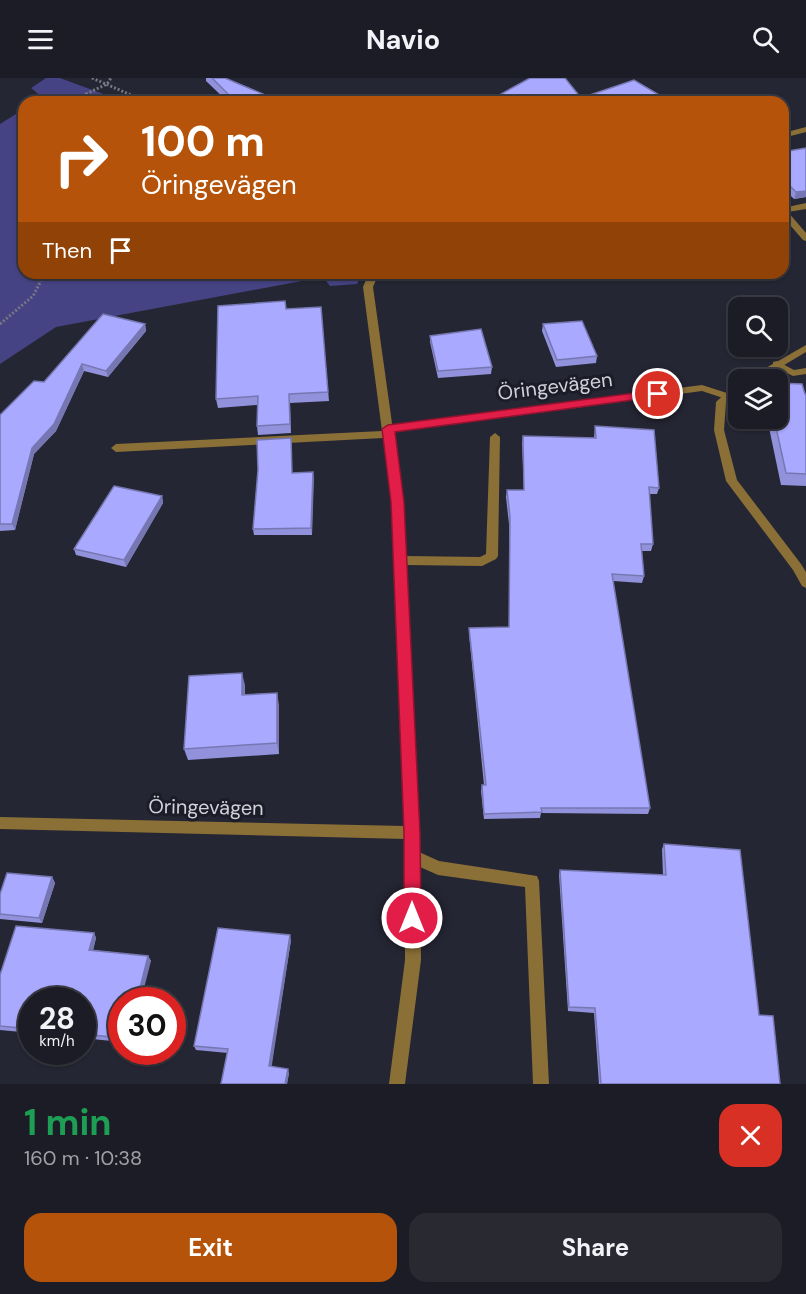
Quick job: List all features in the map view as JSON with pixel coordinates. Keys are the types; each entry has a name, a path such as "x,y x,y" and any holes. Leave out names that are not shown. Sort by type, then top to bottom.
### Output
{"street":[{"path":"789,133 806,129"},
{"path":"789,210 806,206"},
{"path":"789,219 806,238"},
{"path":"371,279 368,287 397,502 412,833 413,960 397,1084"},
{"path":"769,369 806,348"},
{"path":"777,364 793,373 806,371"},
{"name":"Öringevägen","path":"116,448 388,431 702,388 726,396"},
{"path":"726,396 721,402 719,430 732,481 797,567 806,583"},
{"path":"400,560 482,562 492,556 495,437"},
{"name":"Öringevägen","path":"0,823 412,833"},
{"path":"412,856 438,868 532,881 541,1084"}],"path":[{"path":"92,78 134,96"},
{"path":"86,96 107,84 111,78"},
{"path":"0,324 33,296 42,279"}],"shaded area":[{"path":"46,78 60,78 109,96 41,96 31,88"},
{"path":"18,113 18,279 312,279 56,327 0,364 0,124"},
{"path":"325,279 359,279 357,284 330,286"}],"building":[{"path":"212,78 225,78 268,96 230,96"},
{"path":"530,78 565,78 579,96 498,96"},
{"path":"634,80 661,96 587,96"},
{"path":"806,148 806,191 796,192 789,185 789,151"},
{"path":"285,301 286,309 321,307 328,392 289,394 290,424 257,426 258,396 216,399 218,306"},
{"path":"103,314 145,324 106,371 82,364 54,424 32,448 12,524 0,524 0,415 34,381 44,382"},
{"path":"582,321 597,356 557,360 543,324"},
{"path":"481,329 492,367 438,371 430,336"},
{"path":"788,383 802,384 806,394 806,474 786,473 776,429 788,429"},
{"path":"595,426 654,430 659,488 649,487 653,544 641,544 644,576 612,574 650,808 541,808 542,812 484,814 482,785 486,785 469,628 509,627 510,517 507,490 524,490 523,436 596,438"},
{"path":"291,438 292,473 313,472 311,528 253,529 258,470 257,440"},
{"path":"114,486 162,496 124,560 74,549"},
{"path":"242,673 242,695 277,693 277,743 184,749 189,676"},
{"path":"664,844 740,850 759,1015 773,1016 780,1084 601,1084 595,1008 569,1007 560,870 666,875"},
{"path":"7,873 52,877 39,918 0,914 0,894"},
{"path":"16,926 94,933 89,950 148,956 140,987 108,987 108,1037 96,1035 96,987 18,987 18,1028 0,1026 0,975"},
{"path":"218,928 290,935 269,1066 288,1069 285,1084 221,1084 228,1049 194,1046"}],"route":[{"path":"412,918 412,833 397,502 388,429 658,394"}]}
